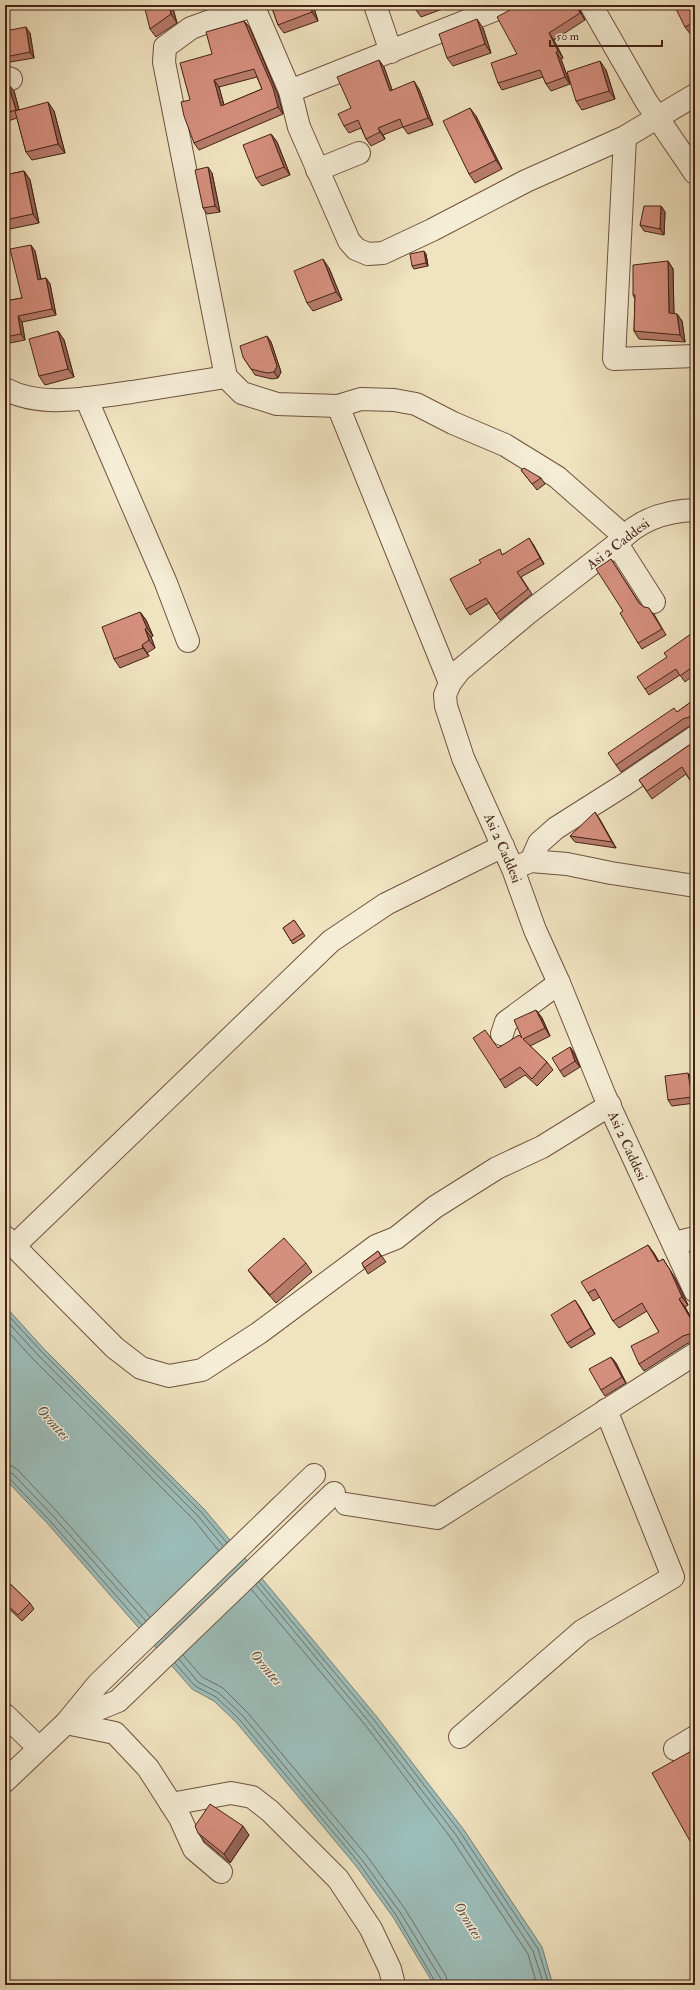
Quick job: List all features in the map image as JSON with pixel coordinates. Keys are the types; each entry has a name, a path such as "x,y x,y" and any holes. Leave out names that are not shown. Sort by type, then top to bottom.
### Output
{"street":[{"path":"654,602 621,540 557,477 505,445 453,423 416,404 394,400 360,399 338,406 278,404 242,393 226,377 164,62 165,48 191,28 254,5 290,91 299,127 349,241 356,249 368,254 382,253 432,230 526,181 625,137 659,118 695,95"},
{"path":"375,5 390,52"},
{"path":"290,91 507,5"},
{"path":"591,5 646,101 695,173"},
{"path":"625,137 614,359 695,356"},
{"path":"318,170 359,153"},
{"path":"5,389 30,398 59,400 86,398 226,377"},
{"path":"86,398 166,583 188,641"},
{"path":"338,406 450,683"},
{"name":"Asi 2 Caddesi","path":"695,510 658,515 644,521 528,613 460,670 450,683 445,695 446,706 463,758 503,846 522,865 534,930 559,983 610,1105 695,1291"},
{"path":"522,865 539,843 556,828 624,785 695,737"},
{"path":"503,846 386,904 331,941 9,1241 115,1348 141,1368 169,1376 202,1370 259,1334 376,1246 396,1238 435,1207 497,1168 542,1147 610,1105"},
{"path":"522,865 567,864 611,873 695,886"},
{"path":"502,1034 506,1022 559,983"},
{"path":"674,1243 695,1238"},
{"path":"66,1723 118,1701 340,1499 437,1518 695,1354"},
{"path":"460,1738 582,1631 673,1578 606,1410"},
{"path":"5,1781 66,1723 98,1684 314,1475"},
{"path":"5,1715 39,1748"},
{"path":"66,1723 115,1733 148,1768 180,1818 194,1849 221,1872"},
{"path":"675,1749 695,1738"},
{"path":"171,1804 230,1793 252,1797 270,1811 338,1879 371,1929 390,1969 394,1985"}],"water":[{"name":"Orontes","path":"5,1306 44,1349 205,1510 377,1717 464,1830 542,1947 553,1985 434,1985 393,1917 356,1866 236,1722 214,1701 192,1689 48,1524 5,1479"}],"building":[{"path":"144,5 169,5 171,14 150,29"},
{"path":"271,5 310,5 312,12 278,25"},
{"path":"414,5 430,5 416,10"},
{"path":"519,5 576,5 580,13 549,33 558,51 556,52 565,77 546,84 540,70 498,83 491,63 517,54 497,17"},
{"path":"674,5 695,5 695,22 685,27"},
{"path":"477,19 485,44 447,58 439,34"},
{"path":"244,21 273,88 278,107 194,143 184,116 181,102 190,100 180,63 212,54 206,32","holes":["254,69 262,89 221,106 214,80"]},
{"path":"26,27 30,52 5,57 5,31"},
{"path":"379,60 390,91 414,81 428,118 403,127 400,119 378,128 380,132 366,139 358,120 344,126 338,114 351,108 337,77"},
{"path":"600,61 609,91 576,101 567,72"},
{"path":"5,83 8,84 16,110 5,113"},
{"path":"48,102 58,144 26,152 15,111"},
{"path":"470,108 496,160 469,174 443,121"},
{"path":"271,134 284,167 256,178 243,145"},
{"path":"208,167 215,206 203,208 195,170"},
{"path":"24,171 33,214 5,220 5,175"},
{"path":"644,206 661,206 660,229 640,225"},
{"path":"31,245 38,280 46,278 52,309 18,316 21,334 5,337 5,301 22,298 10,249"},
{"path":"424,251 426,263 412,266 410,254"},
{"path":"323,259 336,292 307,303 294,271"},
{"path":"668,261 669,313 677,314 680,335 634,331 635,295 633,295 633,265"},
{"path":"58,331 68,369 39,376 29,339"},
{"path":"267,336 277,366 274,372 267,373 251,369 243,357 240,346"},
{"path":"524,468 541,478 532,484 521,470"},
{"path":"529,538 540,558 517,572 528,589 496,614 486,598 466,609 450,579 481,563 479,560 500,549 502,555"},
{"path":"611,559 639,603 644,607 649,608 662,629 638,643 620,613 623,611 596,569"},
{"path":"140,612 147,628 145,629 149,640 142,645 143,648 114,659 102,627"},
{"path":"695,631 695,665 680,676 676,669 645,689 637,677 667,657 664,653"},
{"path":"695,699 695,718 689,717 683,719 616,765 608,753 674,708 677,712"},
{"path":"695,741 695,784 693,785 682,767 647,791 639,780"},
{"path":"595,812 612,842 570,836"},
{"path":"294,920 303,933 291,941 283,928"},
{"path":"536,1010 545,1028 523,1039 547,1062 532,1079 520,1067 500,1080 473,1038 485,1030 498,1048 519,1035 522,1038 514,1020"},
{"path":"570,1047 575,1061 560,1071 552,1058"},
{"path":"688,1073 692,1097 668,1100 665,1076"},
{"path":"284,1238 306,1263 270,1295 248,1270"},
{"path":"648,1245 658,1262 663,1259 670,1270 682,1297 679,1299 695,1326 695,1335 689,1334 683,1336 639,1364 631,1346 659,1332 642,1303 613,1321 595,1289 588,1293 581,1282"},
{"path":"378,1251 381,1256 364,1268 362,1263"},
{"path":"575,1300 591,1328 567,1343 551,1315"},
{"path":"611,1357 622,1377 601,1390 589,1369"},
{"path":"5,1579 30,1603 18,1615 5,1603"},
{"path":"695,1749 695,1850 652,1773"},
{"path":"210,1804 243,1826 224,1854 198,1833 195,1826"}]}
